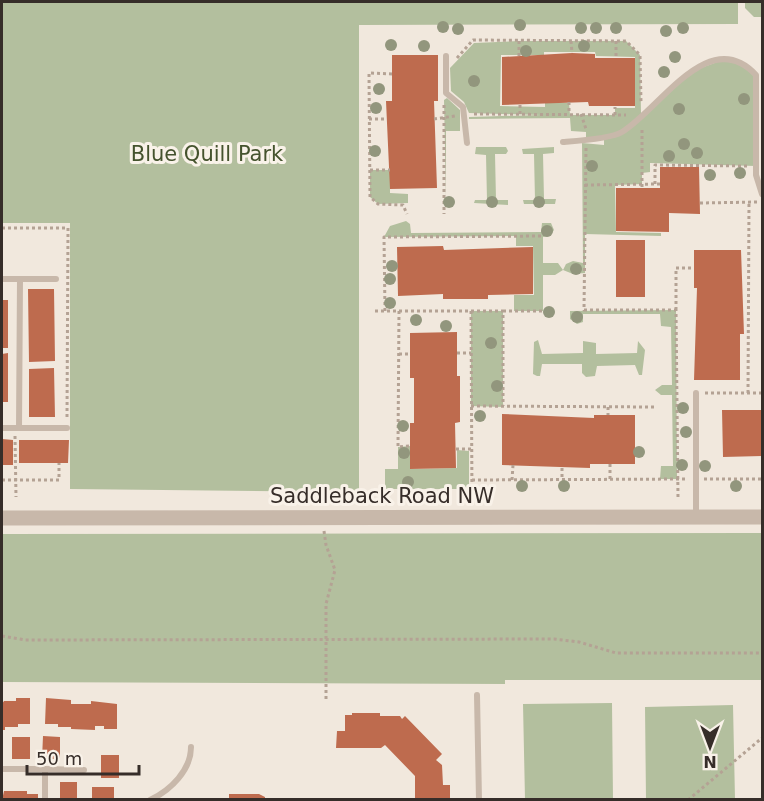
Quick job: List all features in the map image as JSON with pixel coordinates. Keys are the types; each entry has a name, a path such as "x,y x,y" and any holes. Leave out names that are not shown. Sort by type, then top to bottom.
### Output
{"street":[{"name":"Saddleback Road NW","path":"2,518 762,517"}],"lane":[{"path":"446,56 446,93 463,107 467,143"},
{"path":"563,142 619,134 703,63 728,58 746,65 756,75 756,175 762,194"},
{"path":"2,279 57,279"},
{"path":"17,428 20,279"},
{"path":"696,393 696,517"},
{"path":"2,428 67,428"},
{"path":"477,695 479,800"},
{"path":"150,800 159,796 184,773 191,756 191,747"},
{"path":"2,769 84,770"},
{"path":"45,769 45,800"}],"path":[{"path":"446,70 473,40 626,40 640,55 642,186"},
{"path":"519,40 519,57"},
{"path":"572,40 572,53"},
{"path":"616,40 616,58"},
{"path":"392,74 369,73 370,197 378,204 403,205 407,214"},
{"path":"444,100 444,214"},
{"path":"569,102 569,114"},
{"path":"520,105 520,114"},
{"path":"615,107 615,115"},
{"path":"434,119 465,114 642,115"},
{"path":"581,114 586,126 584,310 676,310"},
{"path":"369,119 386,119"},
{"path":"655,184 655,165 756,166"},
{"path":"370,170 390,170"},
{"path":"585,185 660,184"},
{"path":"748,393 749,202"},
{"path":"700,203 762,202"},
{"path":"2,228 68,228 67,428"},
{"path":"385,311 384,237 543,236"},
{"path":"678,498 676,268 694,268"},
{"path":"375,311 543,310"},
{"path":"399,311 398,447 410,446"},
{"path":"471,311 471,498"},
{"path":"502,407 503,311"},
{"path":"457,352 471,352"},
{"path":"399,354 409,354"},
{"path":"677,393 762,393"},
{"path":"471,406 655,407"},
{"path":"608,407 608,415"},
{"path":"16,497 17,428"},
{"path":"456,448 471,449"},
{"path":"2,480 60,480 60,463"},
{"path":"610,464 610,480"},
{"path":"512,480 513,465"},
{"path":"562,468 562,480"},
{"path":"471,480 762,479"},
{"path":"324,536 335,570 326,604 326,700"},
{"path":"2,636 25,640 554,639 579,642 616,653 762,653"},
{"path":"688,800 762,738"}],"green space":[{"name":"Blue Quill Park","path":"2,2 738,2 738,24 359,25 359,492 70,489 70,223 2,223"},
{"path":"745,2 762,2 762,17 754,17 745,8"},
{"path":"626,41 640,55 641,114 690,72 728,58 756,75 756,166 650,163 650,172 642,173 642,184 615,185 616,232 661,233 661,236 585,234 585,273 573,274 563,270 566,264 573,261 583,263 582,143 604,145 604,136 586,139 586,132 571,131 570,118 469,119 469,117 541,115 469,113 464,102 451,91 450,68 474,43","holes":["595,52 596,56 635,57 635,108 615,108 615,115 570,115 569,103 545,102 545,107 500,106 501,55"]},
{"path":"447,98 460,110 460,131 446,131 446,199 444,100"},
{"path":"476,147 506,147 508,151 506,154 495,154 496,200 508,200 508,205 474,203 475,200 487,200 486,155 475,154"},
{"path":"554,147 554,153 543,154 544,199 556,199 555,204 524,204 523,200 535,200 534,154 523,154 522,149"},
{"path":"370,170 390,170 390,193 408,194 408,203 378,204 370,197"},
{"path":"406,221 410,224 411,233 541,232 542,223 551,223 554,230 550,236 543,237 543,263 558,263 563,270 555,275 543,275 543,311 514,311 514,295 534,295 533,246 516,246 516,236 384,237 390,226"},
{"path":"676,310 677,479 660,479 661,466 673,466 672,395 661,395 655,390 662,385 672,385 671,327 661,326 660,314 583,314 583,322 577,324 570,319 570,311"},
{"path":"471,311 503,311 503,407 471,406"},
{"path":"538,340 542,354 583,353 583,341 596,343 596,354 637,353 638,341 645,350 642,375 639,375 635,365 597,366 595,376 586,377 582,373 582,364 542,364 540,376 537,376 533,374 534,342"},
{"path":"410,446 410,469 457,468 457,450 469,451 469,489 385,489 385,469 398,469 398,447"},
{"path":"762,533 762,680 505,680 505,684 2,682 2,534"},
{"path":"612,703 613,799 525,799 523,704"},
{"path":"733,705 735,799 646,799 645,707"}],"building":[{"path":"595,54 595,58 635,58 635,106 589,106 588,102 502,105 502,57"},
{"path":"392,55 438,55 438,101 434,101 437,188 390,189 386,101 392,101"},
{"path":"660,167 699,167 700,214 669,213 669,232 616,231 616,188 660,188"},
{"path":"616,240 645,240 645,297 616,297"},
{"path":"443,246 444,250 533,247 533,294 488,295 488,299 443,299 443,294 398,296 397,247"},
{"path":"694,250 741,250 744,334 740,334 740,380 694,380 697,288 694,288"},
{"path":"28,289 54,289 55,361 29,362"},
{"path":"2,300 8,300 8,348 2,348"},
{"path":"457,332 460,422 455,423 456,468 410,469 410,423 414,423 414,378 410,378 410,333"},
{"path":"8,353 8,402 2,402 2,354"},
{"path":"54,368 55,417 29,417 29,369"},
{"path":"722,410 762,410 762,456 723,457"},
{"path":"502,414 594,418 594,415 635,415 635,464 590,464 590,468 502,465"},
{"path":"2,439 13,440 13,465 2,465"},
{"path":"19,440 69,440 68,463 19,463"},
{"path":"16,698 30,698 30,724 18,724 18,727 5,727 5,730 2,730 2,704 4,701 16,701"},
{"path":"46,698 71,700 71,704 91,704 91,701 117,704 117,729 95,726 95,730 71,729 71,727 58,727 58,724 45,724"},
{"path":"352,713 380,713 380,716 400,716 402,719 405,716 442,754 436,760 442,765 443,785 450,785 450,800 415,800 415,776 385,745 381,748 336,748 337,731 345,731 345,715 352,715"},
{"path":"43,736 60,737 60,759 42,759"},
{"path":"12,737 30,737 30,759 12,759"},
{"path":"101,755 119,755 119,778 101,778"},
{"path":"60,782 77,782 77,800 60,800"},
{"path":"92,787 114,787 114,800 92,800"},
{"path":"4,791 27,791 27,794 38,794 38,800 2,800"},
{"path":"229,794 259,794 265,797 265,800 229,800"}]}
